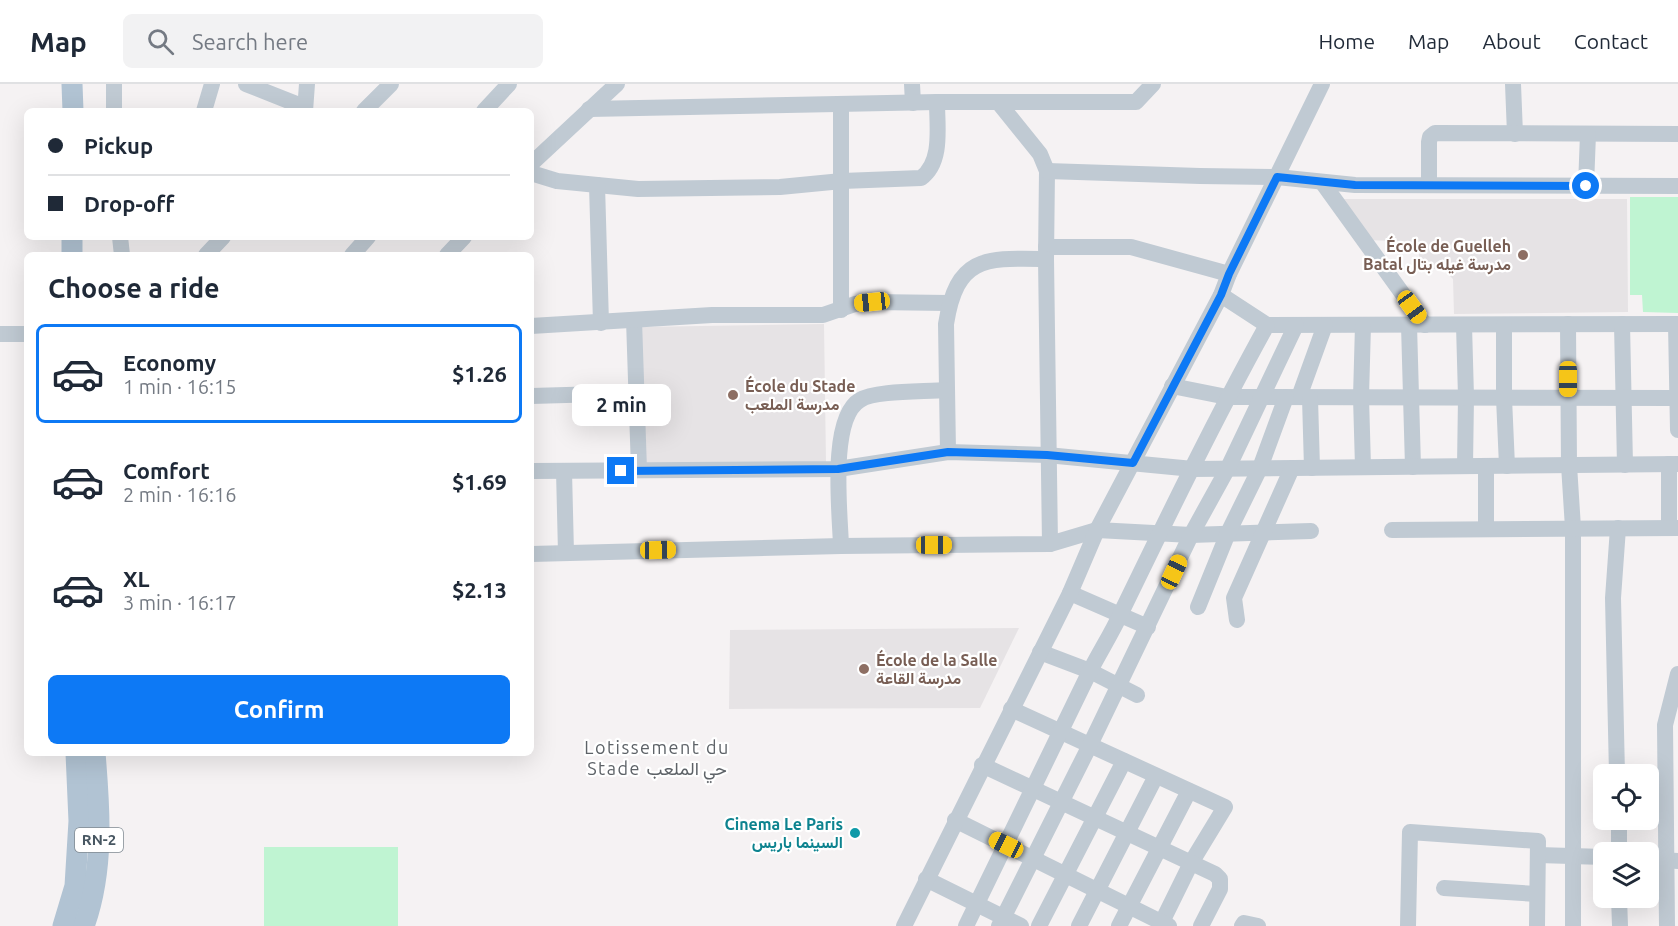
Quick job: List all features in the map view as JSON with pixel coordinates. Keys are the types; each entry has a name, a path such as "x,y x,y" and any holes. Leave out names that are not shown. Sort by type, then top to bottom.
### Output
{"main road":[{"path":"72,84 73,108"},
{"name":"RN-2","path":"63,926 75,886 79,821 76,756"},
{"name":"RN-2","path":"84,926 92,904 98,857 99,813 95,756"}],"street":[{"path":"114,84 118,108"},
{"path":"205,108 212,84"},
{"path":"246,84 303,108"},
{"path":"305,108 307,84"},
{"path":"367,108 391,84"},
{"path":"487,108 509,84"},
{"path":"534,161 616,84"},
{"path":"912,84 913,103"},
{"path":"589,109 937,102 1136,102 1153,84"},
{"path":"904,926 982,765 1070,593 1097,531 1221,295 1229,274 1323,84"},
{"path":"1513,84 1515,134"},
{"path":"534,174 557,182 638,189 780,187 842,181 921,178 933,166 938,138 937,102"},
{"path":"998,102 1040,154 1047,171 1047,455 1050,543"},
{"path":"841,105 841,310"},
{"path":"1429,185 1429,142 1430,137 1435,133 1678,134"},
{"path":"1586,186 1588,134"},
{"path":"1047,171 1277,177 1355,185 1678,186"},
{"path":"1322,183 1417,325 1410,398 1413,467"},
{"path":"597,185 601,323"},
{"path":"209,252 220,240"},
{"path":"354,252 365,240"},
{"path":"450,252 461,240"},
{"path":"948,452 946,324 950,303 958,282 969,269 986,261 1046,253 1131,247 1229,274"},
{"path":"1221,295 1267,325 1677,324 1678,430"},
{"path":"534,326 712,315 824,315 855,304 872,302 950,303"},
{"path":"634,320 639,470"},
{"path":"1568,324 1569,465 1573,528 1573,926"},
{"path":"1622,324 1625,465"},
{"path":"966,926 1158,534 1193,469 1227,397 1267,325"},
{"path":"1001,922 1148,627 1191,535 1228,468 1296,325"},
{"path":"1198,607 1228,533 1298,397 1325,325"},
{"path":"1363,325 1361,398 1363,467"},
{"path":"1464,325 1467,398 1465,466"},
{"path":"1504,325 1503,398 1507,466"},
{"path":"0,334 24,334"},
{"path":"1172,387 1227,397 1677,398"},
{"path":"841,546 838,469 844,421 850,407 861,398 875,395 946,390"},
{"path":"534,396 637,393"},
{"path":"1298,397 1312,468"},
{"path":"534,471 838,469 948,452 1047,455 1193,469 1674,464 1674,528 1392,530"},
{"path":"1486,466 1486,529"},
{"path":"1237,620 1234,598 1292,468"},
{"path":"564,471 566,553"},
{"path":"1617,764 1613,598 1618,528"},
{"path":"534,554 1050,543 1097,531 1191,535 1311,531"},
{"path":"1070,593 1148,627"},
{"path":"1040,652 1090,671 1137,695"},
{"path":"1667,926 1672,860 1665,725 1678,674"},
{"path":"956,820 1164,925 1191,863 1225,807 1011,709"},
{"path":"1039,926 1124,761"},
{"path":"982,765 1215,874 1220,879 1220,889 1201,926"},
{"path":"1079,926 1156,776"},
{"path":"1119,926 1190,791"},
{"path":"1408,926 1410,832 1538,841 1537,926"},
{"path":"1538,855 1593,857"},
{"path":"926,879 976,905 1001,922 1021,926"},
{"path":"75,886 92,904 94,926"},
{"path":"1444,888 1537,894"},
{"path":"1619,908 1620,926"},
{"path":"1242,926 1244,923 1258,926"}],"shaded area":[{"name":"École de Guelleh Batal مدرسة غيله بتال","path":"1343,199 1627,199 1628,312 1454,314 1453,279 1443,269 1419,269 1419,242 1367,240"},
{"name":"École du Stade مدرسة الملعب","path":"824,324 826,463 643,465 638,327"},
{"name":"École de la Salle مدرسة القاعة","path":"1019,628 980,708 729,709 730,630"}],"green space":[{"path":"1630,197 1678,197 1678,313 1643,312 1642,295 1630,295"},
{"path":"264,847 398,847 398,926 264,926"}],"place":[{"name":"École de Guelleh Batal مدرسة غيله بتال","path":"1523,255"},
{"name":"École du Stade مدرسة الملعب","path":"733,395"},
{"name":"École de la Salle مدرسة القاعة","path":"864,669"},
{"name":"Cinema Le Paris السينما باريس","path":"855,833"}],"district":[{"name":"Lotissement du Stade حي الملعب","path":"657,758"}],"route":[{"path":"621,471 838,469 948,452 1047,455 1133,463 1221,295 1277,177 1355,185 1586,186"}]}
